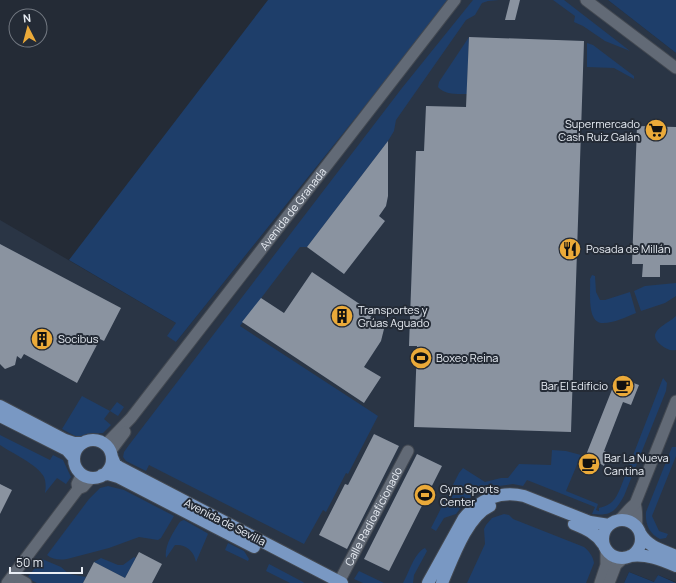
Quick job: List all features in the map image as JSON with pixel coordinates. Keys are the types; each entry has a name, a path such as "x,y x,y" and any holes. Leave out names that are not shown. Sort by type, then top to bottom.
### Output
{"main road":[{"path":"0,406 65,440 74,443 94,440 99,441 109,451 110,468 92,476 76,467 74,458 67,450 0,416"},
{"path":"74,458 77,449 83,442"},
{"name":"Avenida de Sevilla","path":"109,451 115,464 119,468 341,582"},
{"name":"Avenida de Sevilla","path":"92,476 108,474 118,477 325,583"},
{"path":"428,583 464,518 471,510 481,502 506,494 516,494 590,522 629,521 644,540 650,545 676,556"},
{"path":"442,583 469,525 479,513 500,502 516,502 523,504 587,530 599,537 605,547 614,556 627,557 640,555 653,557 676,566"},
{"path":"605,547 603,534 614,522"},
{"path":"627,557 638,549 640,538 638,531"}],"street":[{"name":"Avenida de Granada","path":"109,451 125,432 131,418 455,0"},
{"path":"586,0 676,68"},
{"path":"614,522 635,504 676,402"},
{"name":"Calle Radioaficionado","path":"341,582 408,451"},
{"path":"26,583 10,579 78,489 77,484 92,476"},
{"path":"635,504 638,511 636,521 638,531"},
{"path":"600,583 606,565 605,547"},
{"path":"608,583 616,565 627,557"}],"shaded area":[{"path":"268,0 450,0 176,342 167,336 176,323 69,260"},
{"path":"450,0 608,0 676,53 676,582 658,575 655,582 629,572 624,583 0,583 0,220 176,323 176,342"},
{"path":"473,0 499,0 482,3 475,15 466,20 396,120 394,131 388,141 307,247 300,247 240,326 378,416 348,474 346,473 326,512 323,510 304,544 149,465 146,471 126,461 123,457 124,452 129,445 402,88"},
{"path":"553,0 564,0 630,51 605,41 583,26 574,22 575,16"},
{"path":"608,0 676,0 676,53"},
{"path":"469,37 467,94 451,94 441,90 438,87 439,82"},
{"path":"587,43 593,45 634,76 634,79 614,68 587,67"},
{"path":"592,275 595,276 596,292 600,300 605,300 630,292 636,313 620,320 603,323 598,322 594,318 590,306 590,279"},
{"path":"676,283 676,296 665,303 641,311 634,291 645,286"},
{"path":"676,316 676,350 666,349 656,340 656,332"},
{"path":"663,378 667,383 666,391 624,496 612,512 592,514 595,507 527,480 523,486 513,484 477,492 465,502 456,514 444,518 436,531 431,528 463,468 485,482 508,478 519,464 551,465 552,450 566,451 581,455 566,491 598,504 596,510 599,511 599,508 612,502 618,493"},
{"path":"82,396 110,411 104,419 111,425 103,433 77,437 62,429"},
{"path":"117,402 124,407 118,416 110,411"},
{"path":"0,435 50,460 53,455 63,460 71,477 66,484 57,478 45,493 45,481 41,473 31,464 0,445"},
{"path":"672,447 676,447 676,456 652,516 659,531 668,534 666,538 660,539 656,537 648,528 646,512"},
{"path":"108,486 124,490 174,516 161,538 158,540 139,537 109,548 62,560 52,558 47,555 89,499 100,488"},
{"path":"504,514 588,550 594,563 586,583 467,583 485,544 484,529 486,525 492,518"},
{"path":"184,520 208,534 196,562 189,549 179,545 175,545 166,558 166,549 170,540 179,523"},
{"path":"228,543 244,551 249,559 248,561 225,550"},
{"path":"425,548 427,551 414,575 413,583 403,583 418,554"},
{"path":"134,557 136,558 125,578 94,562 101,558 118,565 123,565"},
{"path":"42,559 61,567 69,574 86,577 83,583 37,583 27,578"},
{"path":"269,564 304,583 290,583 266,571"},
{"path":"359,571 384,583 363,583 354,579"},
{"path":"629,572 654,582 658,575 676,583 624,583"}],"building":[{"path":"510,0 520,0 515,20 505,20"},
{"path":"469,37 584,41 571,432 414,427 417,346 409,346 416,151 424,151 426,106 466,107"},
{"path":"637,126 676,127 676,265 660,265 660,277 642,277 643,264 632,264"},
{"path":"388,141 388,196 386,206 379,216 385,221 344,274 307,247"},
{"path":"0,244 121,308 104,341 100,339 77,383 24,354 21,359 17,356 15,365 5,369 0,364"},
{"path":"312,272 373,313 370,318 384,329 381,341 364,367 381,377 364,403 242,322 261,298 284,313"},
{"path":"617,377 639,385 631,405 623,402 604,451 608,453 604,466 599,463 596,470 582,465"},
{"path":"374,434 399,446 347,549 319,535 345,484 348,485"},
{"path":"417,454 442,466 389,571 364,559"},
{"path":"0,484 12,490 0,514"},
{"path":"139,552 162,564 152,583 83,583 94,562 125,578"}],"place":[{"name":"Supermercado Cash Ruiz Galán","path":"656,130"},
{"name":"Posada de Millán","path":"570,249"},
{"name":"Transportes y Grúas Aguado","path":"342,316"},
{"name":"Socibus","path":"42,339"},
{"name":"Boxeo Reina","path":"421,358"},
{"name":"Bar El Edificio","path":"623,386"},
{"name":"Bar La Nueva Cantina","path":"589,464"},
{"name":"Gym Sports Center","path":"425,495"}]}
